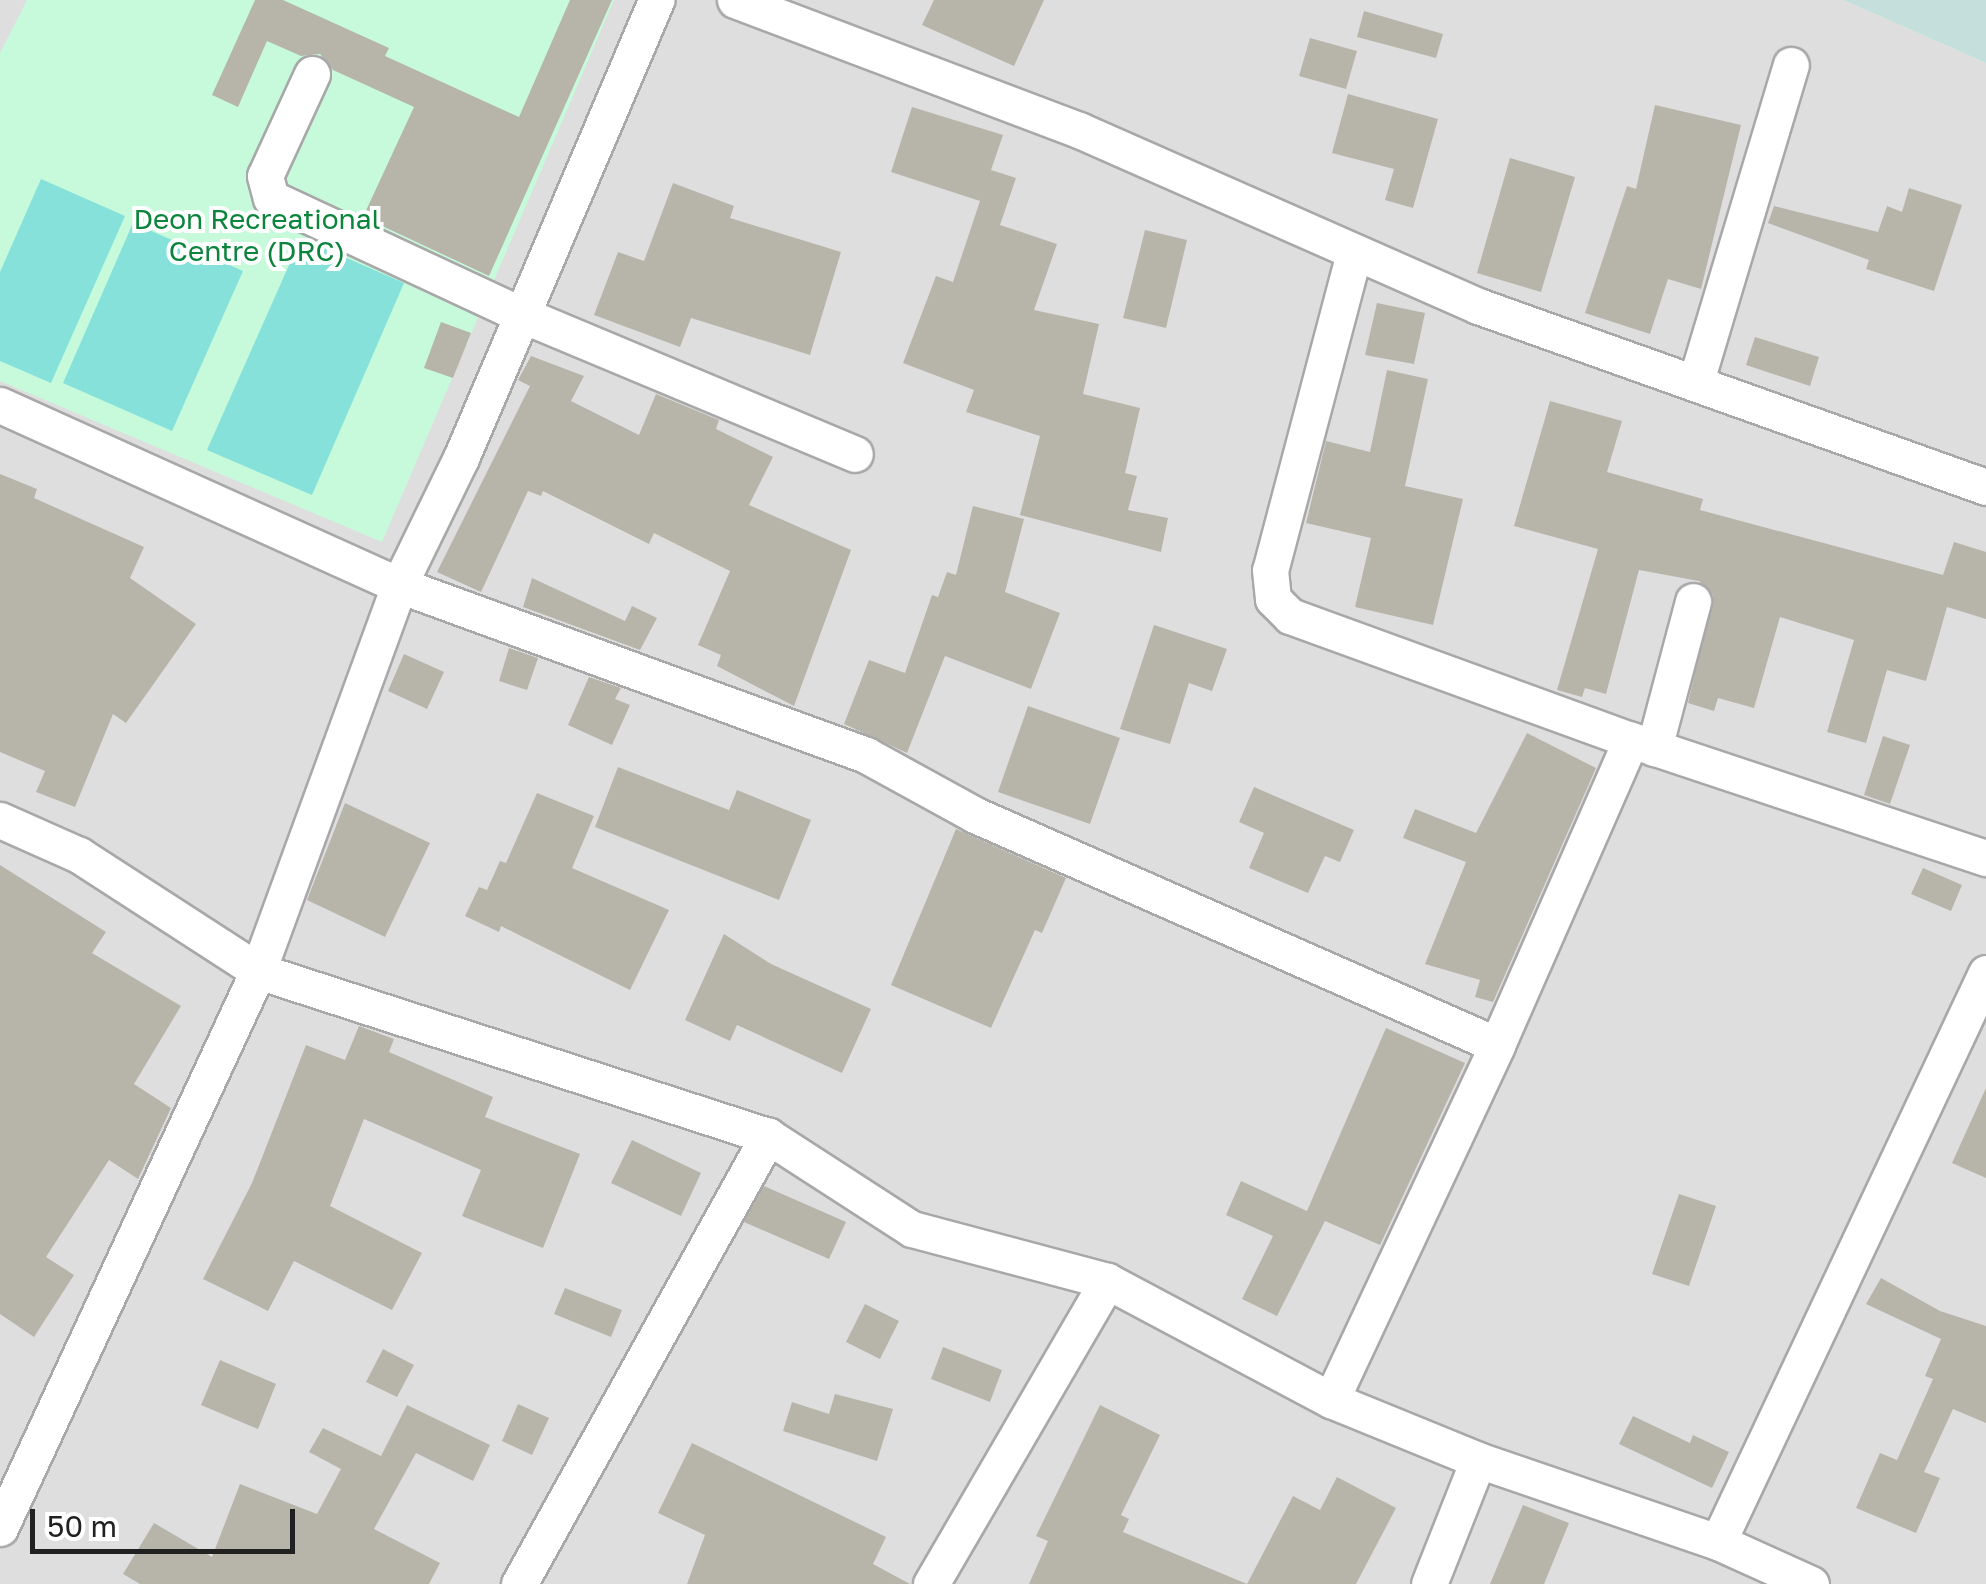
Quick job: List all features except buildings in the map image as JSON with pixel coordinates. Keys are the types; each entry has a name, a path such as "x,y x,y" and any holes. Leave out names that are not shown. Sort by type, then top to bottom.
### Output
{"street":[{"path":"0,1528 258,971 399,585 461,458 518,313 656,0"},
{"path":"735,0 1079,130 1478,306 1986,487"},
{"path":"1696,381 1791,64"},
{"path":"312,74 265,176 271,198 518,313 855,454"},
{"path":"1354,253 1270,570 1272,599 1290,616 1643,744 1986,858"},
{"path":"0,404 399,585 866,756 975,816 1497,1045"},
{"path":"1331,1400 1643,744 1693,601"},
{"path":"0,820 79,854 258,971 768,1136 912,1228 1106,1280 1331,1400 1478,1460 1718,1542 1811,1584"},
{"path":"1718,1542 1986,973"},
{"path":"519,1584 768,1136"},
{"path":"932,1584 1106,1280"},
{"path":"1429,1584 1478,1460"}],"shaded area":[{"path":"0,0 1843,0 1986,63 1986,1584 0,1584"},
{"path":"1843,0 1986,0 1986,63"},
{"path":"41,179 125,216 51,383 0,361 0,272"},
{"path":"133,223 243,271 172,431 63,383"},
{"path":"301,238 404,283 312,495 207,450"}],"green space":[{"name":"Deon Recreational Centre (DRC)","path":"27,0 614,0 382,542 0,381 0,53"}]}
